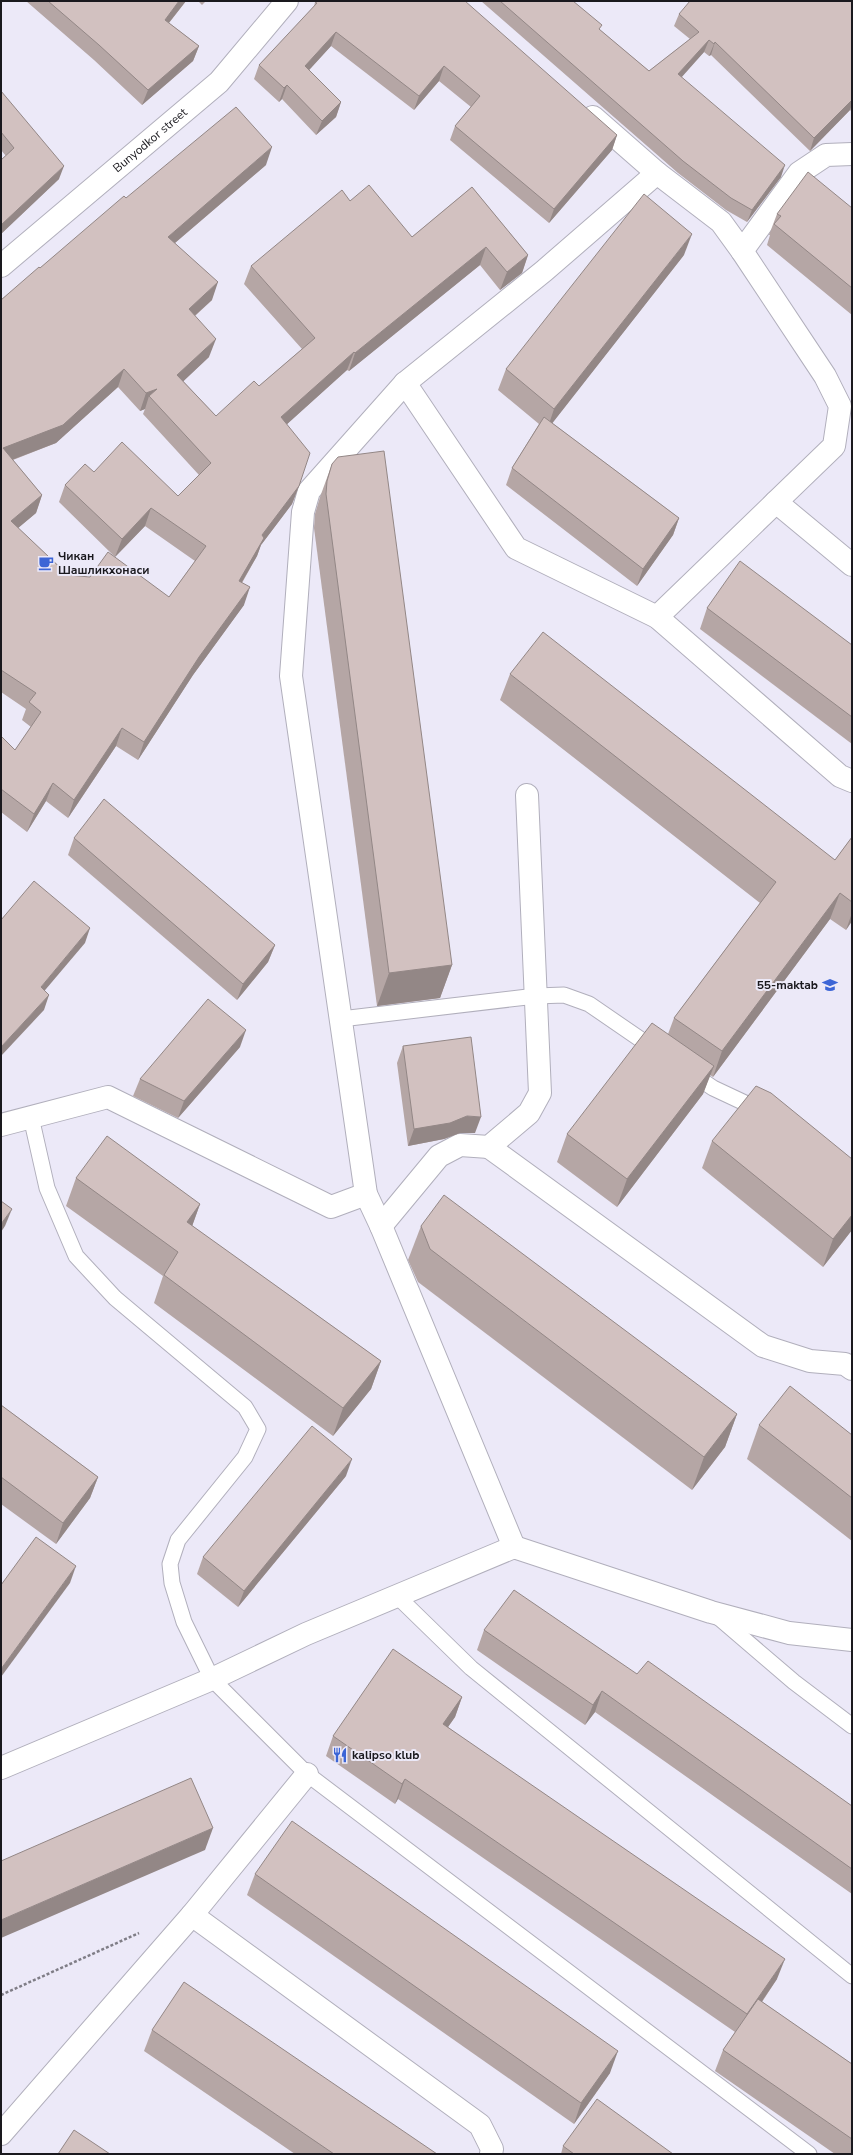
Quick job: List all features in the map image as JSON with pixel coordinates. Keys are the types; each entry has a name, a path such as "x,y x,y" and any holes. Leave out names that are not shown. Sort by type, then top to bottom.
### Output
{"street":[{"name":"Bunyodkor street","path":"1,266 219,82 287,1"},
{"path":"580,105 657,173 721,222 825,376 840,406 834,446 657,617"},
{"path":"742,251 799,173 826,154 852,154"},
{"path":"514,1548 381,1226 366,1194 291,676 303,512 309,491 405,383 544,271 657,173"},
{"path":"405,383 516,548 657,617 840,776 852,781"},
{"path":"776,502 852,565"},
{"path":"489,1147 529,1114 540,1093 527,795"},
{"path":"1,1125 108,1098 331,1207 366,1194"},
{"path":"381,1226 439,1156 460,1145 489,1147 764,1346 810,1361 845,1364 852,1369"},
{"path":"1,1768 212,1679 306,1634 514,1548 712,1612 789,1633 852,1640"},
{"path":"1,2134 192,1915 307,1774"},
{"path":"192,1915 480,2125 492,2149 491,2154"}],"lane":[{"path":"341,1019 564,994 589,1004 668,1057"},
{"path":"680,1066 713,1088 776,1118"},
{"path":"31,1117 47,1188 76,1256 115,1298 245,1407 258,1429 245,1457 178,1540 170,1564 172,1583 184,1622 212,1679 307,1774 809,2154"},
{"path":"397,1596 471,1668 852,1976"},
{"path":"712,1612 794,1682 852,1726"}],"path":[{"path":"1,1995 143,1931"}],"building":[{"path":"48,1 179,1 165,20 199,46 148,90"},
{"path":"465,1 617,135 554,209 455,126 480,96 444,66 419,96 336,32 305,66 341,102 322,121 287,85 284,88 259,65 317,3 315,2"},
{"path":"500,1 573,1 602,25 599,29 649,71 699,32 679,14 690,1 852,1 852,100 814,138 715,42 714,44 709,40 678,74 785,165 752,210 731,198 683,161"},
{"path":"1,91 64,166 1,225 1,160 14,148 1,132"},
{"path":"236,107 272,147 168,237 218,282 189,309 216,339 177,375 216,416 254,381 259,386 315,338 251,266 342,190 350,201 369,185 412,237 472,187 528,255 507,272 486,247 355,353 354,352 281,417 310,453 299,486 262,535 264,538 239,581 250,587 199,657 144,742 122,728 74,800 53,783 34,814 1,789 1,736 15,750 41,712 29,702 36,693 1,670 1,300 124,196 126,198","holes":["124,369 146,393 157,389 149,396 211,463 178,496 122,442 94,472 85,464 65,485 122,539 151,508 206,546 169,597 108,552 90,577 68,575 11,521 42,495 3,448 63,425"]},
{"path":"808,172 852,208 852,288 774,224 781,216 777,214"},
{"path":"644,194 692,234 554,409 506,369"},
{"path":"544,417 679,518 643,569 512,468"},
{"path":"384,451 452,965 389,973 326,494 327,481 332,464 338,457"},
{"path":"740,561 852,645 852,717 707,608"},
{"path":"543,632 835,860 852,837 852,902 840,893 722,1051 674,1018 776,882 510,674"},
{"path":"104,799 275,945 243,984 74,838"},
{"path":"34,881 90,928 41,987 49,995 1,1047 1,920"},
{"path":"208,999 246,1030 184,1101 140,1079"},
{"path":"652,1023 714,1066 627,1179 567,1134"},
{"path":"471,1037 481,1117 467,1116 450,1123 414,1129 403,1046"},
{"path":"756,1086 771,1093 852,1159 852,1215 833,1239 712,1141"},
{"path":"107,1136 200,1204 187,1222 381,1361 343,1408 164,1275 178,1252 76,1178"},
{"path":"444,1195 737,1414 704,1457 430,1249 421,1226"},
{"path":"1,1201 12,1209 1,1224"},
{"path":"790,1386 852,1435 852,1498 759,1425"},
{"path":"1,1405 98,1477 63,1523 1,1477"},
{"path":"312,1426 352,1459 244,1591 203,1557"},
{"path":"36,1537 76,1566 1,1669 1,1585"},
{"path":"514,1590 637,1674 648,1661 852,1806 852,1869 602,1691 593,1705 484,1630"},
{"path":"393,1649 462,1697 443,1724 785,1959 747,2014 405,1779 402,1784 333,1736"},
{"path":"191,1778 213,1828 1,1920 1,1861"},
{"path":"292,1821 618,2051 581,2103 255,1874"},
{"path":"184,1982 437,2154 334,2154 152,2030"},
{"path":"758,1999 852,2064 852,2139 723,2050"},
{"path":"597,2099 673,2154 574,2154 563,2146"},
{"path":"74,2130 110,2154 58,2154"}],"place":[{"name":"Чикан Шашликхонаси","path":"46,563"},
{"name":"55-maktab","path":"830,985"},
{"name":"kalipso klub","path":"340,1755"}]}
